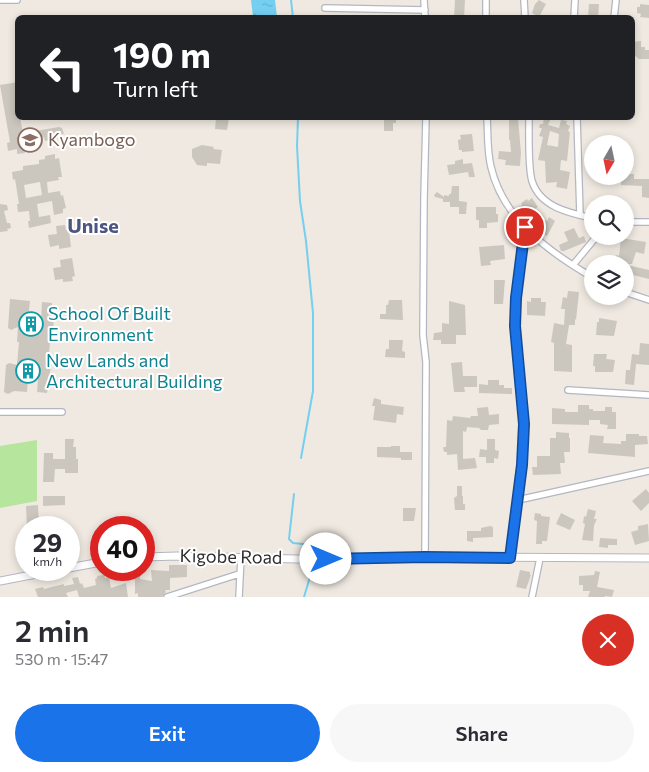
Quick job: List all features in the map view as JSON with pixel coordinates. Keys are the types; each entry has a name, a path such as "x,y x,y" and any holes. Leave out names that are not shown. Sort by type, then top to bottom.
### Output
{"street":[{"path":"0,0 17,0"},
{"path":"424,0 425,15"},
{"path":"486,0 486,15"},
{"path":"524,0 525,15"},
{"path":"574,15 575,0"},
{"path":"614,15 616,0"},
{"path":"325,8 425,10"},
{"path":"425,557 426,362 423,335 426,120"},
{"path":"487,120 489,160 493,175 509,206 525,227 539,241 584,272"},
{"path":"529,120 532,181 550,204 566,212 584,217"},
{"path":"577,120 580,216"},
{"path":"634,222 649,222"},
{"path":"510,558 522,465 524,424 516,345 516,298 525,227"},
{"path":"573,265 590,245"},
{"path":"634,295 649,300"},
{"path":"568,390 649,395"},
{"path":"0,412 62,412"},
{"path":"518,500 649,471"},
{"name":"Kigobe Road","path":"155,557 341,560 425,557 649,558"},
{"path":"239,597 240,557"},
{"path":"532,597 540,558"},
{"path":"167,597 239,574"},
{"path":"0,581 15,578"}],"green space":[{"path":"37,440 37,501 0,508 0,446"}],"water":[{"path":"251,0 275,0 277,15 253,15"}],"building":[{"path":"455,0 465,0 464,15 454,15"},
{"path":"539,0 546,4 540,15 532,13 535,4"},
{"path":"589,4 599,4 598,15 588,15"},
{"path":"640,4 649,5 649,18 640,17 641,14 637,13 637,7 640,7"},
{"path":"641,41 641,47 649,50 649,59 639,59 635,56 635,42"},
{"path":"15,82 15,120 20,120 23,133 59,127 62,128 64,134 60,134 60,138 45,141 44,137 23,140 25,153 17,154 17,149 8,151 7,143 10,142 0,85"},
{"path":"216,120 229,120 227,130 215,129"},
{"path":"384,120 396,120 396,123 393,123 393,131 384,131"},
{"path":"509,120 518,120 521,153 520,166 505,165 506,160 498,159 499,151 511,152"},
{"path":"544,120 550,120 548,125 559,128 561,120 567,121 566,124 570,126 568,131 570,132 567,161 561,160 560,170 570,172 567,189 556,187 557,182 546,183 545,161 538,160 543,137 539,136 542,128 539,128 540,124 543,124","holes":["550,131 559,134 558,147 547,145"]},
{"path":"472,134 474,151 462,152 462,150 459,150 458,140 461,139 460,135"},
{"path":"202,145 222,150 220,164 207,163 207,166 197,165 192,157 192,149"},
{"path":"55,154 55,159 59,158 62,177 58,177 59,180 47,182 48,193 60,191 66,208 63,209 63,213 54,215 52,201 37,204 39,217 50,215 51,223 29,228 29,211 18,212 17,204 19,204 12,172 23,170 23,166 39,164 39,160 45,159 45,156","holes":["40,182 42,195 26,198 24,185"]},
{"path":"463,159 463,164 472,163 475,177 469,177 468,172 449,175 447,165 455,164 455,161"},
{"path":"634,179 649,179 649,198 642,197 642,186 621,185 634,185"},
{"path":"452,186 459,186 459,201 467,202 466,214 459,214 459,207 450,207 450,202 443,202 443,199 434,195 437,192 444,197 444,195 449,196"},
{"path":"532,198 538,207 524,216 519,207 522,205 521,203"},
{"path":"0,204 7,205 8,210 4,211 7,223 10,223 11,228 7,229 8,231 0,232"},
{"path":"476,207 496,207 498,222 487,223 487,228 479,228 479,220 476,220"},
{"path":"549,217 555,221 547,236 537,231 542,219 547,221"},
{"path":"65,225 66,230 69,230 71,247 59,249 59,245 50,247 48,235 57,234 56,226"},
{"path":"574,228 579,238 584,236 584,243 561,251 559,245 568,241 564,232"},
{"path":"634,240 646,242 644,254 636,252 634,258 634,255 619,255 620,245 634,245"},
{"path":"504,245 505,259 490,261 491,265 481,266 479,247"},
{"path":"72,258 75,276 72,277 73,281 63,282 63,279 55,280 53,268 61,267 60,260"},
{"path":"634,267 649,270 649,279 634,275"},
{"path":"494,280 505,280 503,304 494,304"},
{"path":"568,291 579,292 575,325 569,325 566,344 572,345 572,372 554,371 554,343 551,342 554,323 564,325 565,309 561,309 563,297 567,298"},
{"path":"531,298 541,298 541,302 546,302 545,316 527,315 527,301 531,302"},
{"path":"10,299 30,301 28,319 41,320 42,302 52,303 51,318 54,318 53,329 51,329 48,366 51,366 47,393 37,392 38,379 28,378 27,392 14,391 8,394 4,392 6,365 9,363 17,365 19,342 17,342 18,327 11,330 8,328"},
{"path":"389,300 402,300 403,320 380,319 380,314 386,314 386,305 388,305"},
{"path":"449,301 465,305 466,335 456,335 456,344 441,344 441,340 433,340 434,333 442,332 442,323 449,324"},
{"path":"599,318 617,321 614,336 596,335"},
{"path":"389,340 403,340 402,351 405,352 405,358 385,357 386,349 389,349"},
{"path":"640,343 649,344 649,365 636,364 634,385 625,384 626,370 630,370 632,354 639,355"},
{"path":"594,354 607,354 606,359 615,360 613,372 595,372 595,366 593,366"},
{"path":"462,362 463,376 477,376 477,387 464,387 465,392 454,392 451,363"},
{"path":"488,380 499,380 499,385 504,385 504,388 512,388 512,394 479,393 479,384 488,385"},
{"path":"374,398 381,400 381,404 404,407 403,415 397,414 396,423 373,420 375,406 372,406"},
{"path":"578,405 589,405 589,409 593,409 593,411 605,411 605,407 612,407 612,412 616,412 616,429 607,429 608,425 600,424 600,420 589,420 589,425 552,424 552,408 565,409 565,412 578,412"},
{"path":"488,407 489,415 499,414 499,424 489,425 488,430 467,427 466,432 463,431 463,459 475,458 477,468 458,470 457,454 447,455 447,452 444,452 443,447 446,447 447,420 452,421 453,416 470,418 471,416 478,416 477,408"},
{"path":"556,432 569,433 570,438 570,452 564,452 565,463 560,463 561,474 533,475 532,467 537,467 537,456 550,456 550,438 556,438"},
{"path":"626,434 647,436 648,444 635,445 635,457 588,453 590,435 604,436 603,443 621,444 621,441 626,441"},
{"path":"65,439 74,439 73,447 76,447 78,473 65,473 65,469 55,469 54,482 43,482 44,453 53,453 53,459 65,459"},
{"path":"487,439 495,439 495,450 499,451 498,459 494,458 494,463 486,463 486,457 479,457 480,449 487,450"},
{"path":"400,446 400,452 412,452 412,460 377,457 377,447"},
{"path":"457,486 462,486 465,510 455,510 454,498 457,496"},
{"path":"646,489 649,493 649,503 641,511 632,501"},
{"path":"43,496 65,496 65,505 43,506"},
{"path":"38,505 38,516 26,516 26,506"},
{"path":"403,508 416,508 414,521 403,521"},
{"path":"588,509 596,511 594,519 597,519 594,525 593,541 582,540 585,524 583,523 584,516 586,517"},
{"path":"535,513 550,517 547,541 542,541 542,544 536,544 537,521 534,520"},
{"path":"561,513 575,520 570,530 556,524"},
{"path":"648,524 649,541 635,545 631,532 638,530 638,526"},
{"path":"493,527 493,537 473,538 473,542 467,541 467,531 481,531 481,528"},
{"path":"600,538 617,539 617,545 608,545 608,548 599,547"},
{"path":"169,565 187,565 187,577 170,578 170,590 165,590 166,592 162,597 138,597 138,593 135,594 135,581 155,581 155,570 169,571"},
{"path":"520,570 530,572 531,575 526,589 516,587"},
{"path":"595,571 600,572 597,587 614,590 612,597 588,597 590,591 583,591 583,585 579,585 579,576 594,575"},
{"path":"73,581 79,581 84,588 96,585 95,581 110,581 111,588 126,583 128,597 79,597 77,590 66,593 68,597 38,597 35,589 74,584"}],"waterway":[{"path":"291,0 293,15"},
{"path":"298,120 297,146 300,201 313,313 313,391 301,458"},
{"path":"294,494 289,539 293,543 313,545 314,551"},
{"path":"304,597 313,567"}],"place":[{"name":"Kyambogo","path":"30,140"},
{"name":"School Of Built Environment","path":"31,324"},
{"name":"New Lands and Architectural Building","path":"28,371"}],"district":[{"name":"Unise","path":"93,226"}],"route":[{"path":"326,559 510,558 522,465 524,424 515,326 520,254 525,227"}]}
